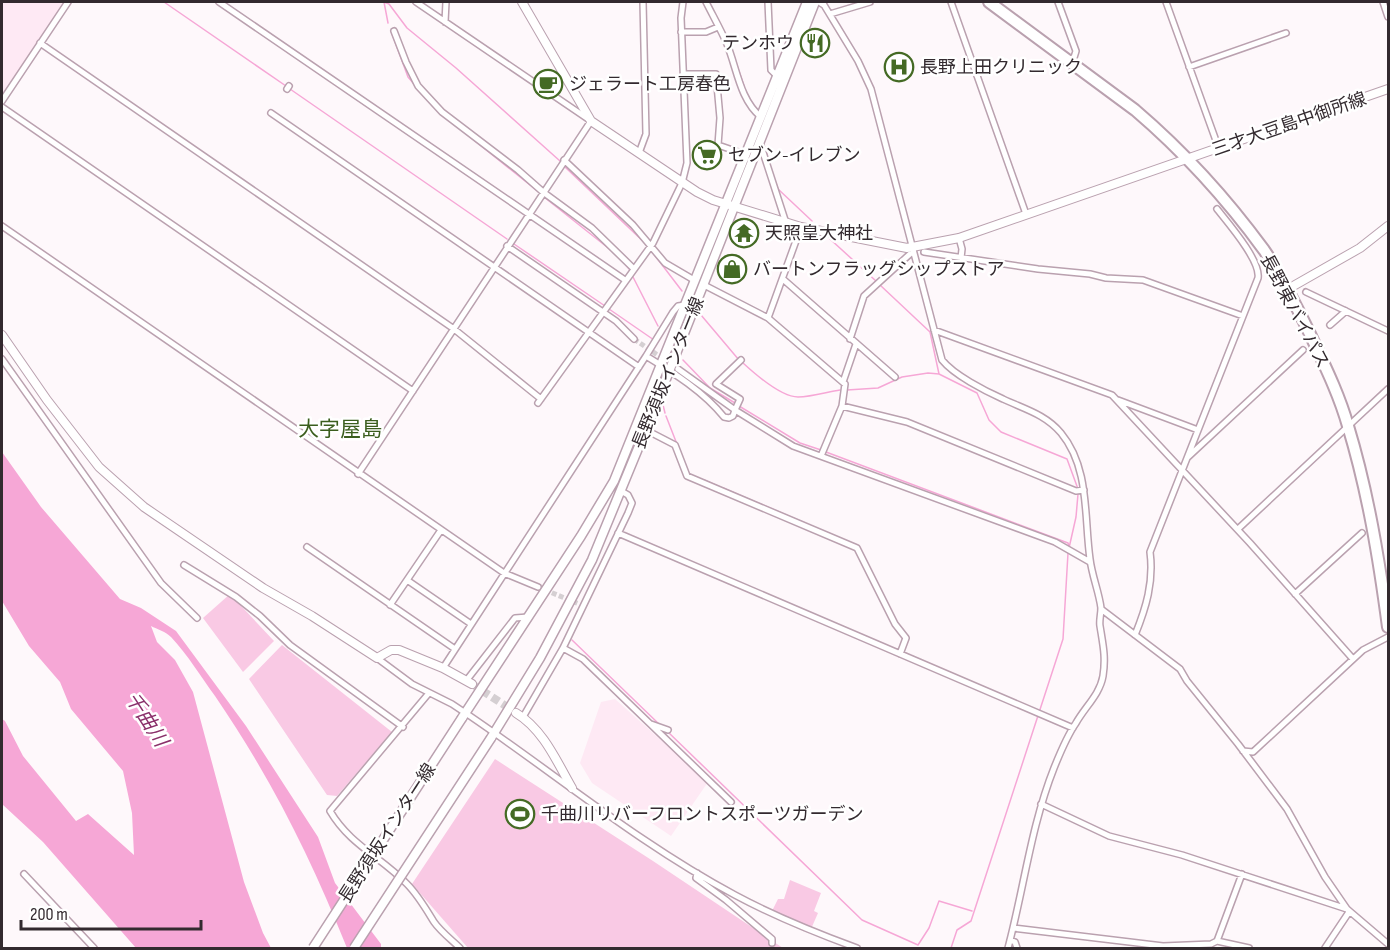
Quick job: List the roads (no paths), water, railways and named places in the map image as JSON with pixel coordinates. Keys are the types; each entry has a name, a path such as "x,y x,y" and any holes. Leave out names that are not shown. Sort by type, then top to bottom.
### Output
{"highway":[{"name":"長野東バイパス","path":"989,2 1135,110 1189,159 1264,251 1288,289 1323,361 1348,426 1376,542 1389,627"}],"main road":[{"name":"長野須坂インター線","path":"354,948 493,735 540,658 592,560 646,430 674,370 730,206 744,154 807,2"},
{"name":"長野須坂インター線","path":"313,948 614,481 694,280 760,142 817,2"}],"street":[{"path":"2,101 68,2"},
{"path":"219,2 625,280"},
{"path":"416,2 681,183 713,201 801,228 912,251"},
{"path":"446,2 446,22"},
{"path":"522,2 591,121"},
{"path":"639,153 646,134 643,2"},
{"path":"40,43 454,329 539,401 650,246 681,183 687,163 681,32 683,2"},
{"path":"706,2 732,57 744,95 751,108 761,117"},
{"path":"768,2 771,70 777,76"},
{"path":"817,2 830,14 858,61 871,89 942,360 1002,399 1038,413 1062,434 1078,465 1090,562 1101,609 1100,625 1105,652 1103,677 1100,687 1073,728 1041,804 1008,948"},
{"path":"830,14 870,2"},
{"path":"951,2 1026,214"},
{"path":"1058,2 1076,51 1072,64"},
{"path":"1166,2 1219,149"},
{"path":"1383,2 1389,17"},
{"path":"681,32 706,32 718,27"},
{"path":"394,31 418,86 442,112 592,228 633,268"},
{"path":"1189,67 1286,33"},
{"path":"683,74 716,74 720,118 718,145 744,154"},
{"name":"三才大豆島中御所線","path":"912,251 959,238 1389,89"},
{"path":"2,107 412,391"},
{"path":"271,113 639,367"},
{"path":"358,474 591,121"},
{"path":"760,142 786,223"},
{"path":"564,160 633,225 665,263 694,280"},
{"path":"1135,635 1149,596 1152,564 1150,552 1259,273 1246,249 1218,209"},
{"path":"2,226 504,573 538,587"},
{"path":"1288,289 1360,248 1389,226"},
{"path":"768,318 784,280 801,228"},
{"path":"959,238 962,249 961,258"},
{"path":"507,246 604,311 634,339"},
{"path":"850,339 864,296 912,251"},
{"path":"924,252 1107,278 1143,280 1243,316"},
{"path":"784,280 895,377"},
{"path":"704,285 768,318 845,384 842,406 822,452"},
{"path":"1306,292 1389,331"},
{"path":"443,668 678,306 685,305"},
{"path":"1330,326 1346,311"},
{"path":"934,330 1112,395 1238,529 1353,659"},
{"path":"2,335 47,400 99,467 144,507 263,588 377,658 412,684 452,704 464,715 697,873 736,896 784,919 857,948"},
{"path":"843,382 856,344"},
{"path":"1187,458 1303,350"},
{"path":"646,356 737,406 794,446 822,452 1045,538 1090,562"},
{"path":"2,359 161,583 197,618"},
{"path":"674,370 714,405 724,417 729,418 733,416 740,399 716,384 740,361"},
{"path":"1238,529 1389,389"},
{"path":"1116,399 1198,430"},
{"path":"842,406 907,422 1080,491"},
{"path":"646,430 675,445 687,476 857,548 895,624 903,631 906,638 900,654"},
{"path":"572,788 541,736 519,715 563,648 632,503 628,495 621,491"},
{"path":"390,605 441,530"},
{"path":"618,533 1073,728"},
{"path":"1295,594 1362,533"},
{"path":"307,547 455,649"},
{"path":"184,565 236,597 290,645 403,727"},
{"path":"407,580 471,624"},
{"path":"1101,609 1180,669 1287,809 1325,877 1348,911 1389,944"},
{"path":"377,658 391,650 399,650 443,668 469,683 515,618 528,617"},
{"path":"1243,751 1253,752 1363,650 1389,637"},
{"path":"563,648 583,659 731,802"},
{"path":"429,693 403,727 330,811 355,842 406,884 435,923 460,948"},
{"path":"650,724 668,730"},
{"path":"1041,804 1109,836 1182,855 1348,911"},
{"path":"697,873 696,878 740,911 772,939 772,943"},
{"path":"24,874 94,948"},
{"path":"1013,928 1163,946 1211,946 1217,941 1242,874"},
{"path":"1325,948 1348,911"},
{"path":"1010,940 1015,942 1017,948"},
{"path":"1217,941 1249,948"}],"water":[{"name":"千曲川","path":"2,452 41,507 120,599 141,608 176,631 246,726 318,837 335,883 381,944 381,948 347,948 304,849 254,757 183,651 169,635 151,626 157,642 175,660 193,692 244,882 271,948 136,948 43,842 2,804 2,719 23,756 76,821 88,814 134,855 132,813 123,771 71,709 60,682 29,646 2,601"}],"waterway":[{"path":"164,2 286,86"},
{"path":"384,2 389,4 407,28 456,68 560,161"},
{"path":"384,2 388,23"},
{"path":"391,31 408,77 432,105"},
{"path":"729,42 744,86"},
{"path":"290,89 507,239"},
{"path":"449,120 540,193"},
{"path":"765,149 769,162"},
{"path":"565,167 647,245"},
{"path":"771,170 778,189 812,221"},
{"path":"544,197 612,251"},
{"path":"2,229 132,319"},
{"path":"830,239 876,281"},
{"path":"514,244 605,306"},
{"path":"653,253 682,291"},
{"path":"625,264 630,270"},
{"path":"633,277 658,326"},
{"path":"880,285 930,332 939,374 977,393 989,420 1001,432 1067,459 1078,489"},
{"path":"609,309 654,340"},
{"path":"701,315 739,360"},
{"path":"136,322 163,340"},
{"path":"683,360 710,388 735,403"},
{"path":"743,363 769,384 792,396 809,396 840,390"},
{"path":"847,390 878,388 902,377 928,373 939,374"},
{"path":"663,405 665,413"},
{"path":"739,406 800,443 821,450"},
{"path":"666,416 682,457"},
{"path":"826,452 1068,543 1069,546"},
{"path":"704,480 720,487"},
{"path":"723,488 805,523"},
{"path":"1069,548 1076,517 1078,494"},
{"path":"951,948 957,930 971,921 1063,639 1068,553"},
{"path":"572,640 660,725"},
{"path":"668,732 862,920 918,945 929,928 939,901 972,911"}],"tunnel":[{"path":"634,339 678,369"},
{"path":"538,587 579,604"},
{"path":"472,684 512,710"}],"place":[{"name":"テンホウ","path":"815,43"},
{"name":"長野上田クリニック","path":"899,67"},
{"name":"ジェラート工房春色","path":"548,84"},
{"name":"セブン-イレブン","path":"707,155"},
{"name":"天照皇大神社","path":"744,233"},
{"name":"バートンフラッグシップストア","path":"732,269"},
{"name":"千曲川リバーフロントスポーツガーデン","path":"520,814"}],"district":[{"name":"大字屋島","path":"340,429"}]}
